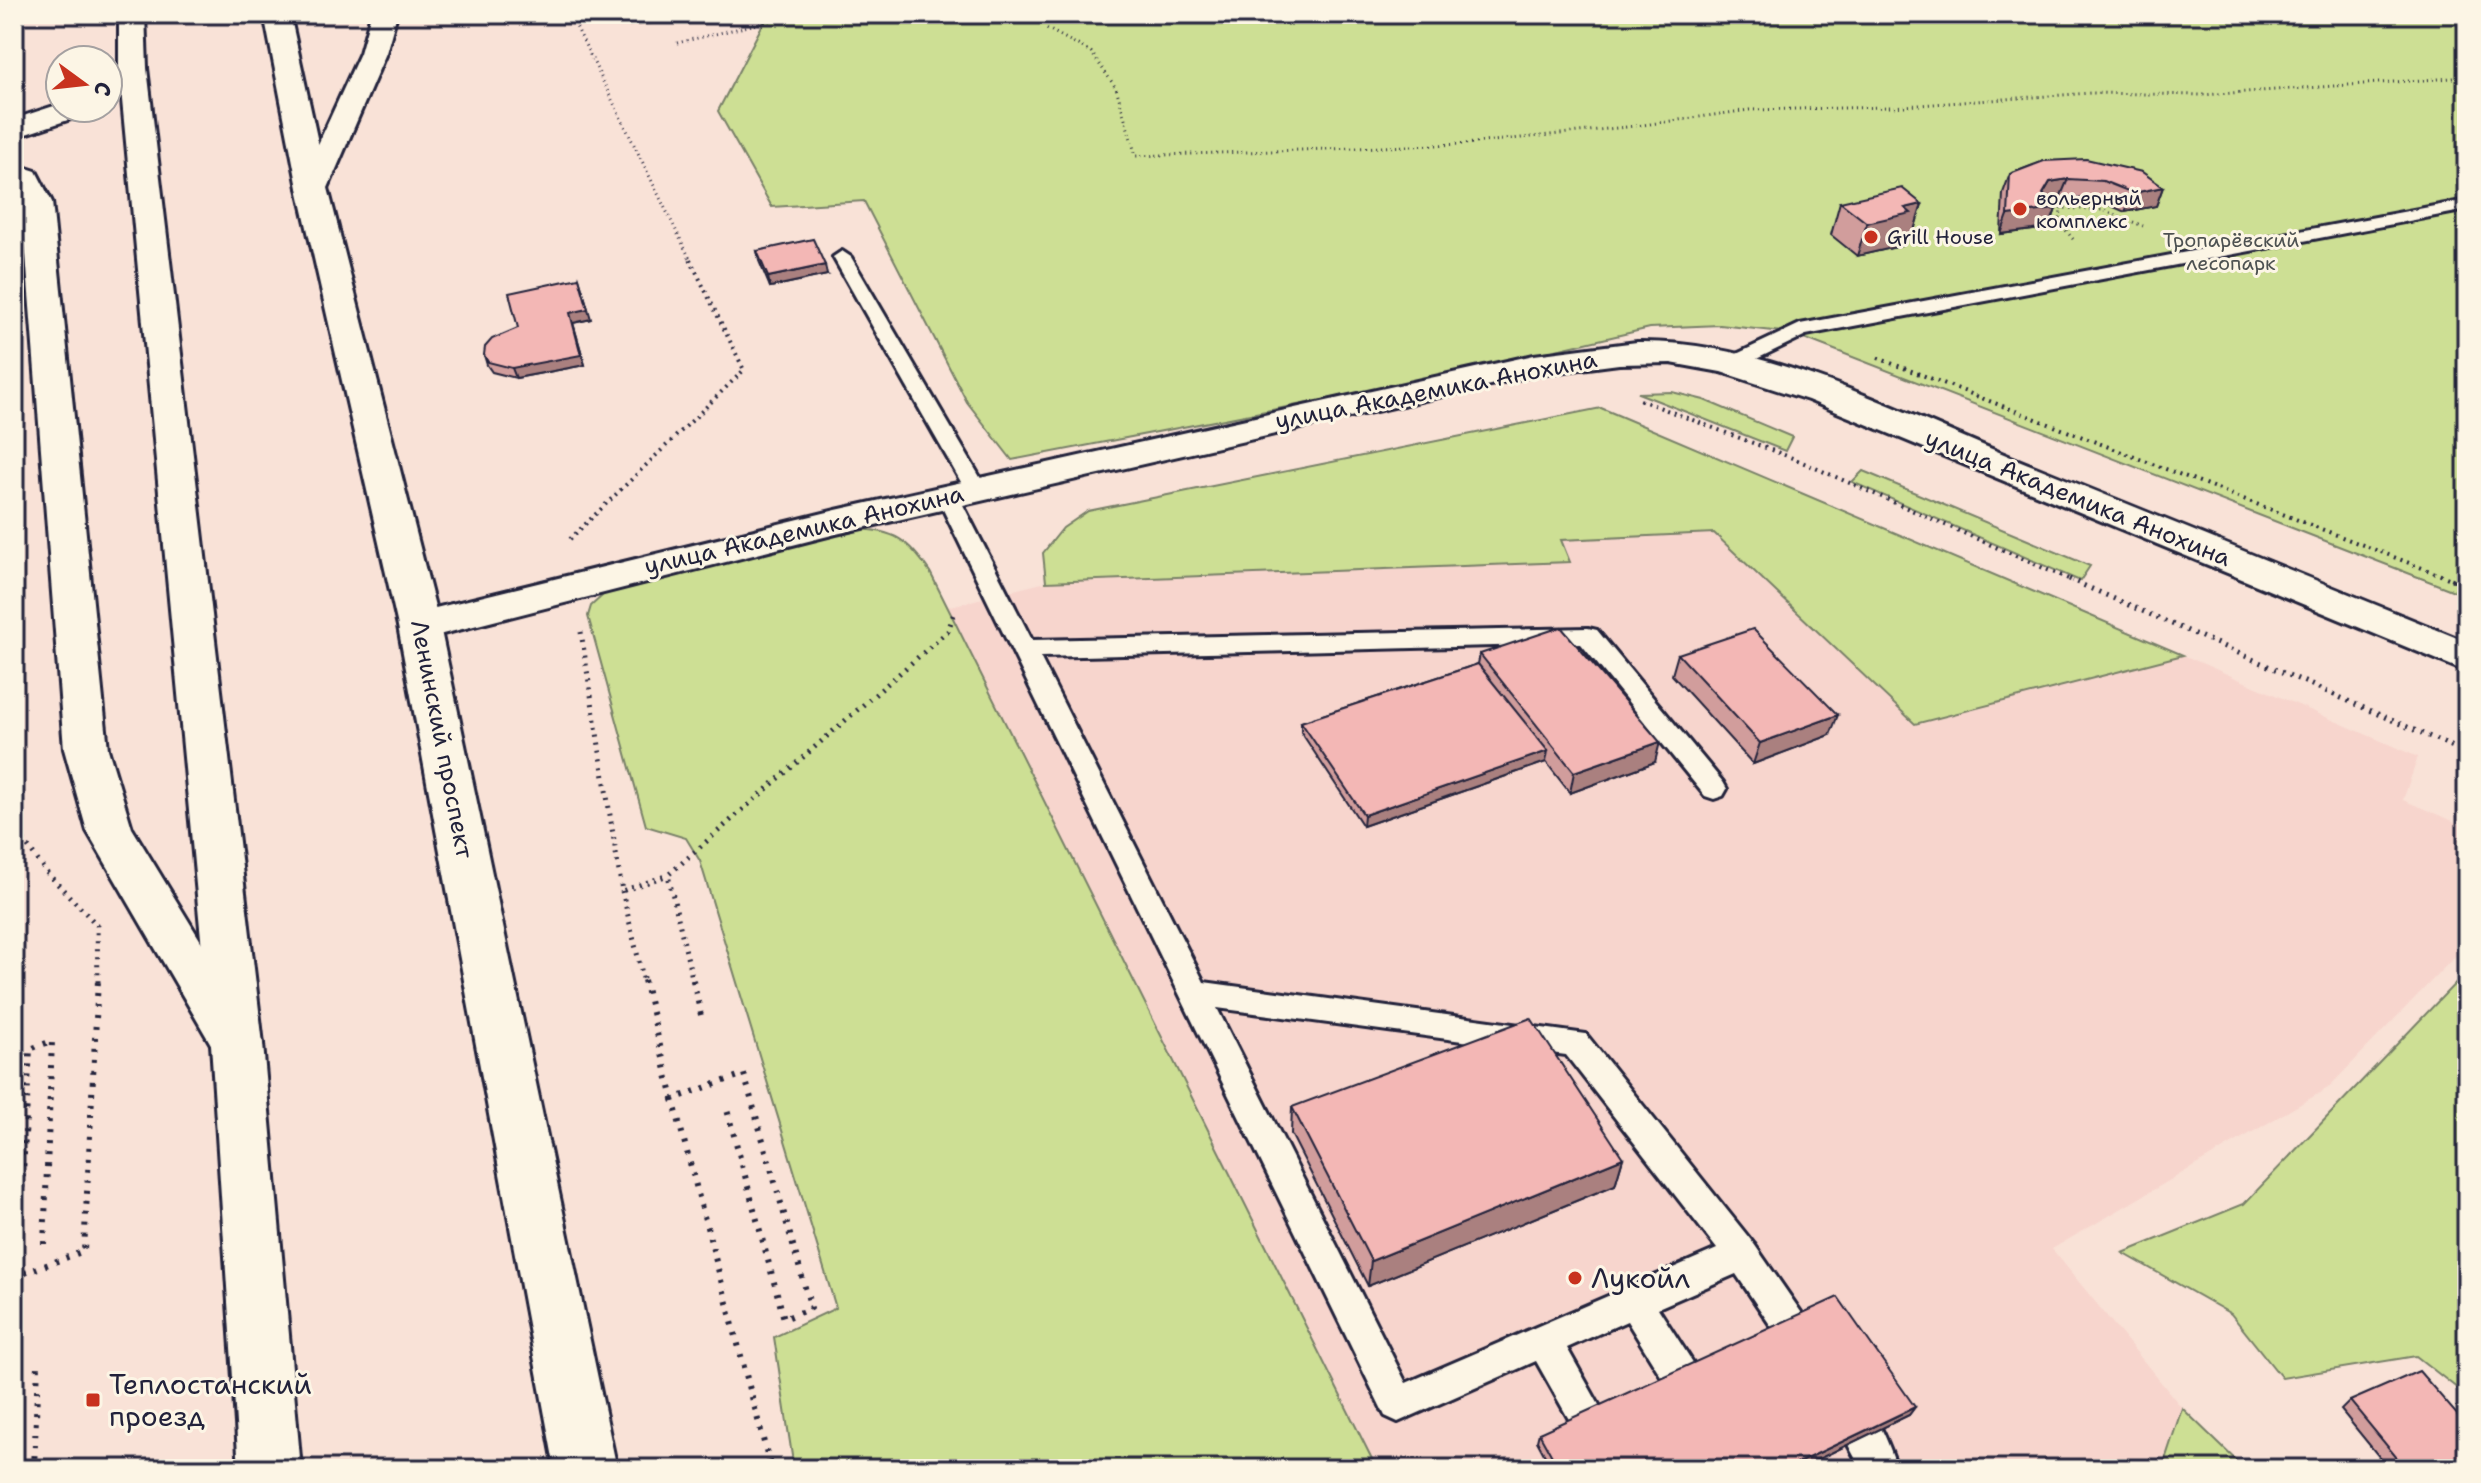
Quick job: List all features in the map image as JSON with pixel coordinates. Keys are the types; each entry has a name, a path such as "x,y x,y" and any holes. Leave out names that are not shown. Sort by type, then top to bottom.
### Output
{"main road":[{"path":"124,62 132,14"},
{"name":"Ленинский проспект","path":"277,14 313,188 419,626 586,1469"},
{"path":"313,188 373,53 384,14"},
{"path":"124,105 237,1044 270,1469"},
{"path":"14,129 44,119"},
{"path":"14,173 25,177 37,202 86,749 110,831 237,1044"},
{"name":"улица Академика Анохина","path":"419,626 574,585 961,492 1534,365 1617,354 1671,353 1733,363 1821,392 2467,658"}],"lane":[{"path":"1733,363 1800,330 2467,205"},
{"path":"842,257 961,492 975,553 1398,1404 1742,1255"},
{"path":"1023,649 1588,636 1714,789"},
{"path":"1193,993 1575,1043 1742,1255 1866,1437 1880,1469"},
{"path":"1634,1301 1714,1429"},
{"path":"1544,1341 1617,1469"}],"path":[{"path":"570,14 744,370 563,545 574,585 622,891 673,1099 771,1469"},
{"path":"677,43 799,14"},
{"path":"1047,14 1046,28 1091,52 1116,88 1136,156 1464,144 1636,126 1749,110 1890,107 2091,93 2202,95 2467,77"},
{"path":"1869,355 2467,585"},
{"path":"1633,398 1795,459 2467,753"},
{"path":"622,891 668,875 948,631 975,553"},
{"path":"14,827 46,872 97,925 98,996 84,1251 16,1276 30,1049 52,1041 44,1244"},
{"path":"668,875 701,1015"},
{"path":"673,1099 744,1074 811,1308 784,1319 726,1106"},
{"path":"34,1469 38,1365"}],"shaded area":[{"path":"1714,533 1915,724 2183,655 2418,757 2403,800 2467,827 2467,944 2328,1088 2052,1249 2182,1408 2162,1469 1377,1469 947,607 1046,582 1569,562 1560,540"}],"green space":[{"path":"616,14 751,14 622,26"},
{"name":"Тропарёвский лесопарк","path":"768,14 2467,14 2467,596 1791,333 1720,325 1650,328 1432,379 1012,460 967,402 864,201 772,207 718,111"},
{"path":"1672,392 1704,400 1792,437 1785,451 1638,393"},
{"path":"1601,408 2183,655 1915,724 1714,533 1561,540 1570,562 1046,582 1043,553 1063,528 1088,511"},
{"path":"1863,471 2090,566 2080,581 1852,482"},
{"path":"856,529 881,532 899,539 915,552 930,572 1377,1469 794,1469 774,1337 836,1308 700,861 686,838 646,826 588,616 591,606 613,586"},
{"path":"2467,971 2467,1396 2416,1356 2282,1378 2231,1314 2123,1253 2244,1204"},
{"path":"2182,1408 2245,1469 2162,1469"}],"building":[{"path":"2086,159 2142,172 2163,187 2133,193 2103,181 2068,179 2050,182 2043,194 2056,209 2008,215 2010,174 2044,161"},
{"path":"1902,188 1922,204 1905,208 1911,213 1867,223 1840,202"},
{"path":"813,239 825,265 768,277 757,251"},
{"path":"579,278 588,309 570,313 581,355 512,368 488,362 484,355 485,347 492,339 518,328 509,293"},
{"path":"1561,627 1660,742 1574,772 1480,654"},
{"path":"1753,629 1838,715 1760,743 1678,654"},
{"path":"1478,664 1548,751 1364,815 1301,722"},
{"path":"1531,1018 1623,1158 1371,1261 1292,1107"},
{"path":"1838,1297 1915,1407 1785,1469 1559,1469 1539,1433"},
{"path":"2419,1371 2467,1426 2467,1458 2442,1469 2406,1469 2350,1401"}],"place":[{"name":"вольерный комплекс","path":"2020,209"},
{"name":"Grill House","path":"1871,237"},
{"name":"Лукойл","path":"1575,1278"},
{"name":"Теплостанский проезд","path":"93,1400"}]}
